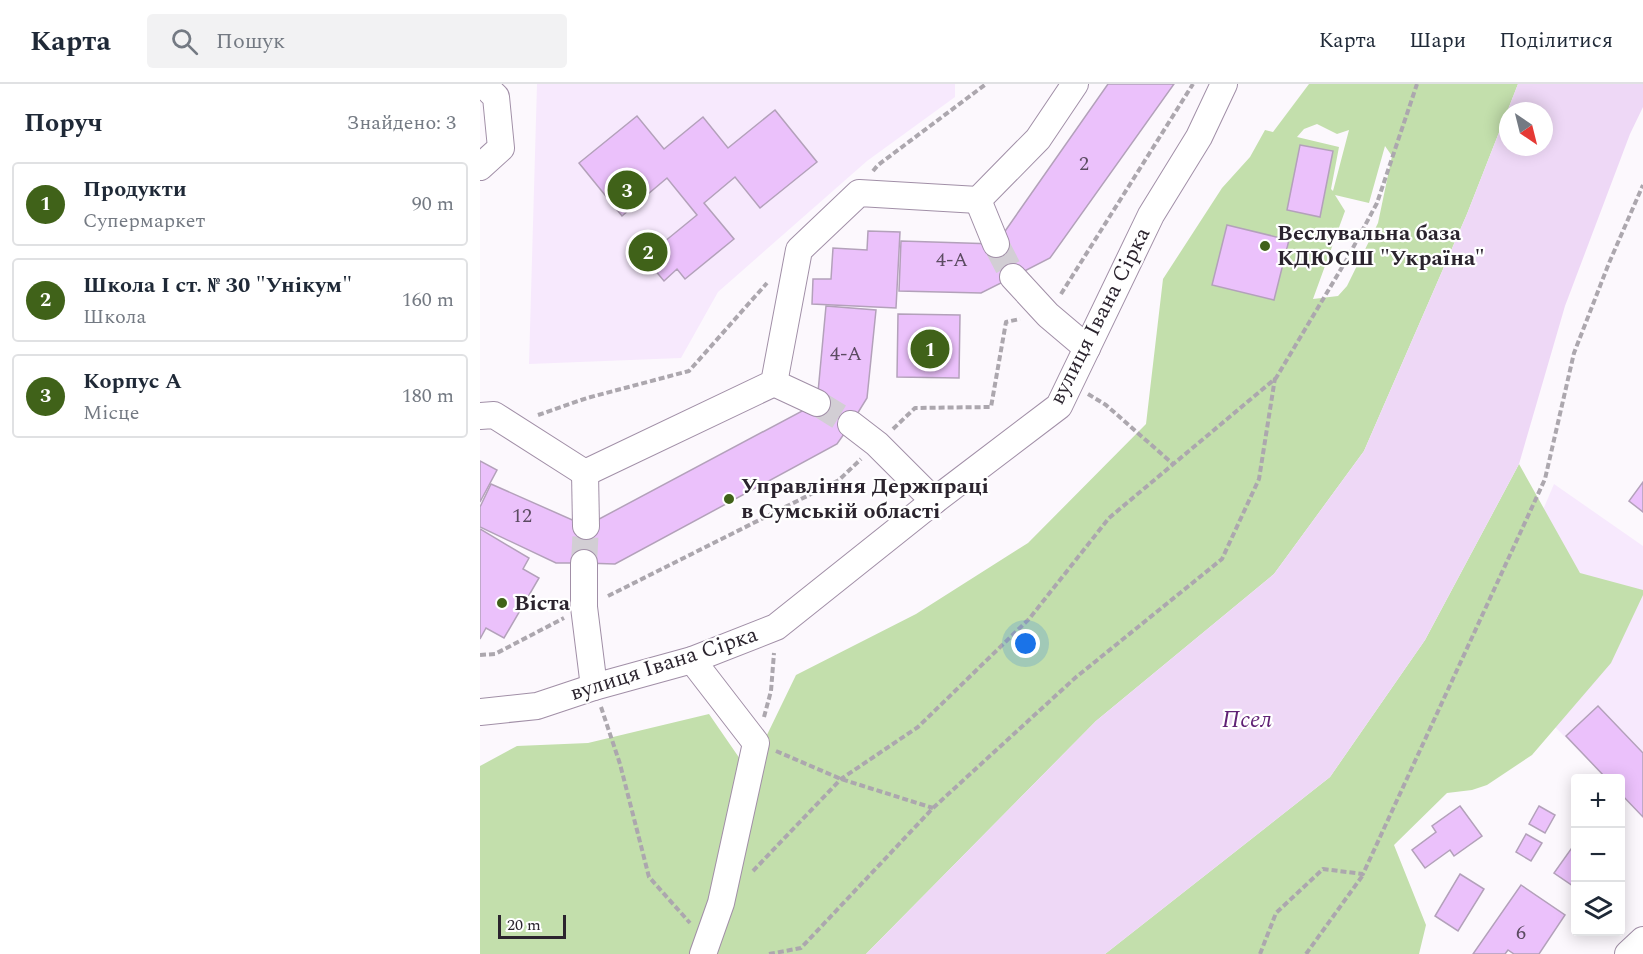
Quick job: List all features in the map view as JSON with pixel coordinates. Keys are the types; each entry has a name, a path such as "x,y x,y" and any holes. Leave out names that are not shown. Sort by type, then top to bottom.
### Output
{"street":[{"path":"480,167 501,148 496,97 483,84"},
{"path":"774,383 799,250 859,193 978,200 1038,139 1075,84"},
{"name":"вулиця Івана Сірка","path":"480,712 537,706 594,687 692,660 776,627 934,501 1059,406 1151,215 1199,137 1224,84"},
{"path":"978,200 996,244"},
{"path":"1013,277 1048,315 1087,348"},
{"path":"774,383 817,403"},
{"path":"585,473 774,383"},
{"path":"480,416 494,415 585,473"},
{"path":"850,424 877,444 934,501"},
{"path":"585,473 586,526"},
{"path":"584,563 584,607 594,687"},
{"path":"692,660 756,743 721,903 705,948"},
{"path":"1628,954 1643,940"}],"path":[{"path":"859,193 878,165 986,84"},
{"path":"480,655 495,654 839,480 915,408 991,407 1005,322 1048,315 1193,84"},
{"path":"721,903 841,779 918,727 1029,619 1108,518 1276,378 1347,259 1377,203 1417,84"},
{"path":"1305,954 1363,874 1545,479 1574,352 1609,262 1643,185"},
{"path":"510,425 587,398 689,371 770,281"},
{"path":"769,954 801,948 933,808 1075,678 1222,559 1259,479 1276,378"},
{"path":"1106,405 1173,464"},
{"path":"776,627 771,691 756,743 841,779 933,808"},
{"path":"594,687 621,764 649,877 705,948"},
{"path":"1260,954 1276,914 1323,869 1363,874"}],"shaded area":[{"path":"537,84 955,84 955,97 867,161 718,292 681,358 529,364"},
{"path":"1554,484 1643,546 1643,817 1625,786 1625,774 1602,774 1537,709 1514,578"}],"green space":[{"path":"1309,84 1518,84 1511,102 1499,102 1499,132 1467,214 1364,451 1274,574 1096,721 866,954 480,954 480,766 517,746 588,743 709,714 749,772 796,675 916,614 1028,543 1146,424 1163,279 1222,188 1250,157 1265,130 1273,132","holes":["1317,124 1337,134 1349,130 1333,191 1331,189 1339,147 1297,137 1304,129","1385,146 1392,156 1378,223 1347,286 1338,296 1313,299 1345,211 1335,195 1369,203"]},
{"path":"1519,464 1580,573 1643,590 1643,595 1611,663 1532,755 1487,785 1472,790 1447,793 1394,845 1426,925 1419,954 1105,954 1330,777 1425,640"}],"water":[{"name":"Псел","path":"1518,84 1643,84 1643,107 1630,134 1565,306 1519,464 1425,640 1330,777 1105,954 866,954 1096,721 1274,574 1364,451 1467,214 1499,132 1499,156 1553,156 1553,102 1511,102"}],"building":[{"path":"1108,84 1174,84 1050,258 1013,277 996,244"},
{"path":"775,110 817,162 760,208 735,177 704,203 734,239 685,279 677,269 664,281 649,263 663,251 659,246 697,215 667,178 622,216 579,163 637,116 664,149 703,117 728,148"},
{"path":"1300,145 1333,151 1320,217 1287,210"},
{"path":"1227,225 1289,240 1274,300 1212,285"},
{"path":"868,231 900,232 896,308 812,304 813,279 831,279 833,248 867,250"},
{"path":"901,241 996,244 1013,277 981,293 899,291"},
{"path":"826,306 876,310 867,398 851,424 817,403"},
{"path":"898,314 960,315 959,378 897,377"},
{"path":"817,403 851,424 837,444 615,564 584,563 586,526"},
{"path":"480,461 497,470 480,502"},
{"path":"1643,482 1643,512 1629,501"},
{"path":"491,484 586,526 584,563 556,563 480,527 480,507"},
{"name":"Віста","path":"480,529 529,558 523,569 539,578 504,638 486,628 480,639"},
{"path":"1598,706 1643,753 1643,817 1625,798 1625,774 1602,774 1566,736"},
{"path":"1460,806 1482,836 1454,856 1450,850 1425,868 1412,850 1436,832 1432,826"},
{"path":"1539,806 1555,815 1545,833 1529,824"},
{"path":"1526,834 1542,843 1531,861 1516,852"},
{"path":"1571,849 1571,885 1554,873"},
{"path":"1460,874 1484,889 1458,931 1435,916"},
{"path":"1521,885 1565,915 1539,954 1514,954 1508,950 1505,954 1473,954"}],"tunnel":[{"path":"996,244 1013,277"},
{"path":"817,403 851,424"},
{"path":"584,563 586,526"}],"place":[{"name":"Корпус А","path":"627,190"},
{"name":"Веслувальна база КДЮСШ \"Україна\"","path":"1265,246"},
{"name":"Школа І ст. № 30 \"Унікум\"","path":"648,252"},
{"name":"Продукти","path":"930,349"},
{"name":"Управління Держпраці в Сумській області","path":"729,499"},
{"name":"Віста","path":"502,603"}]}
